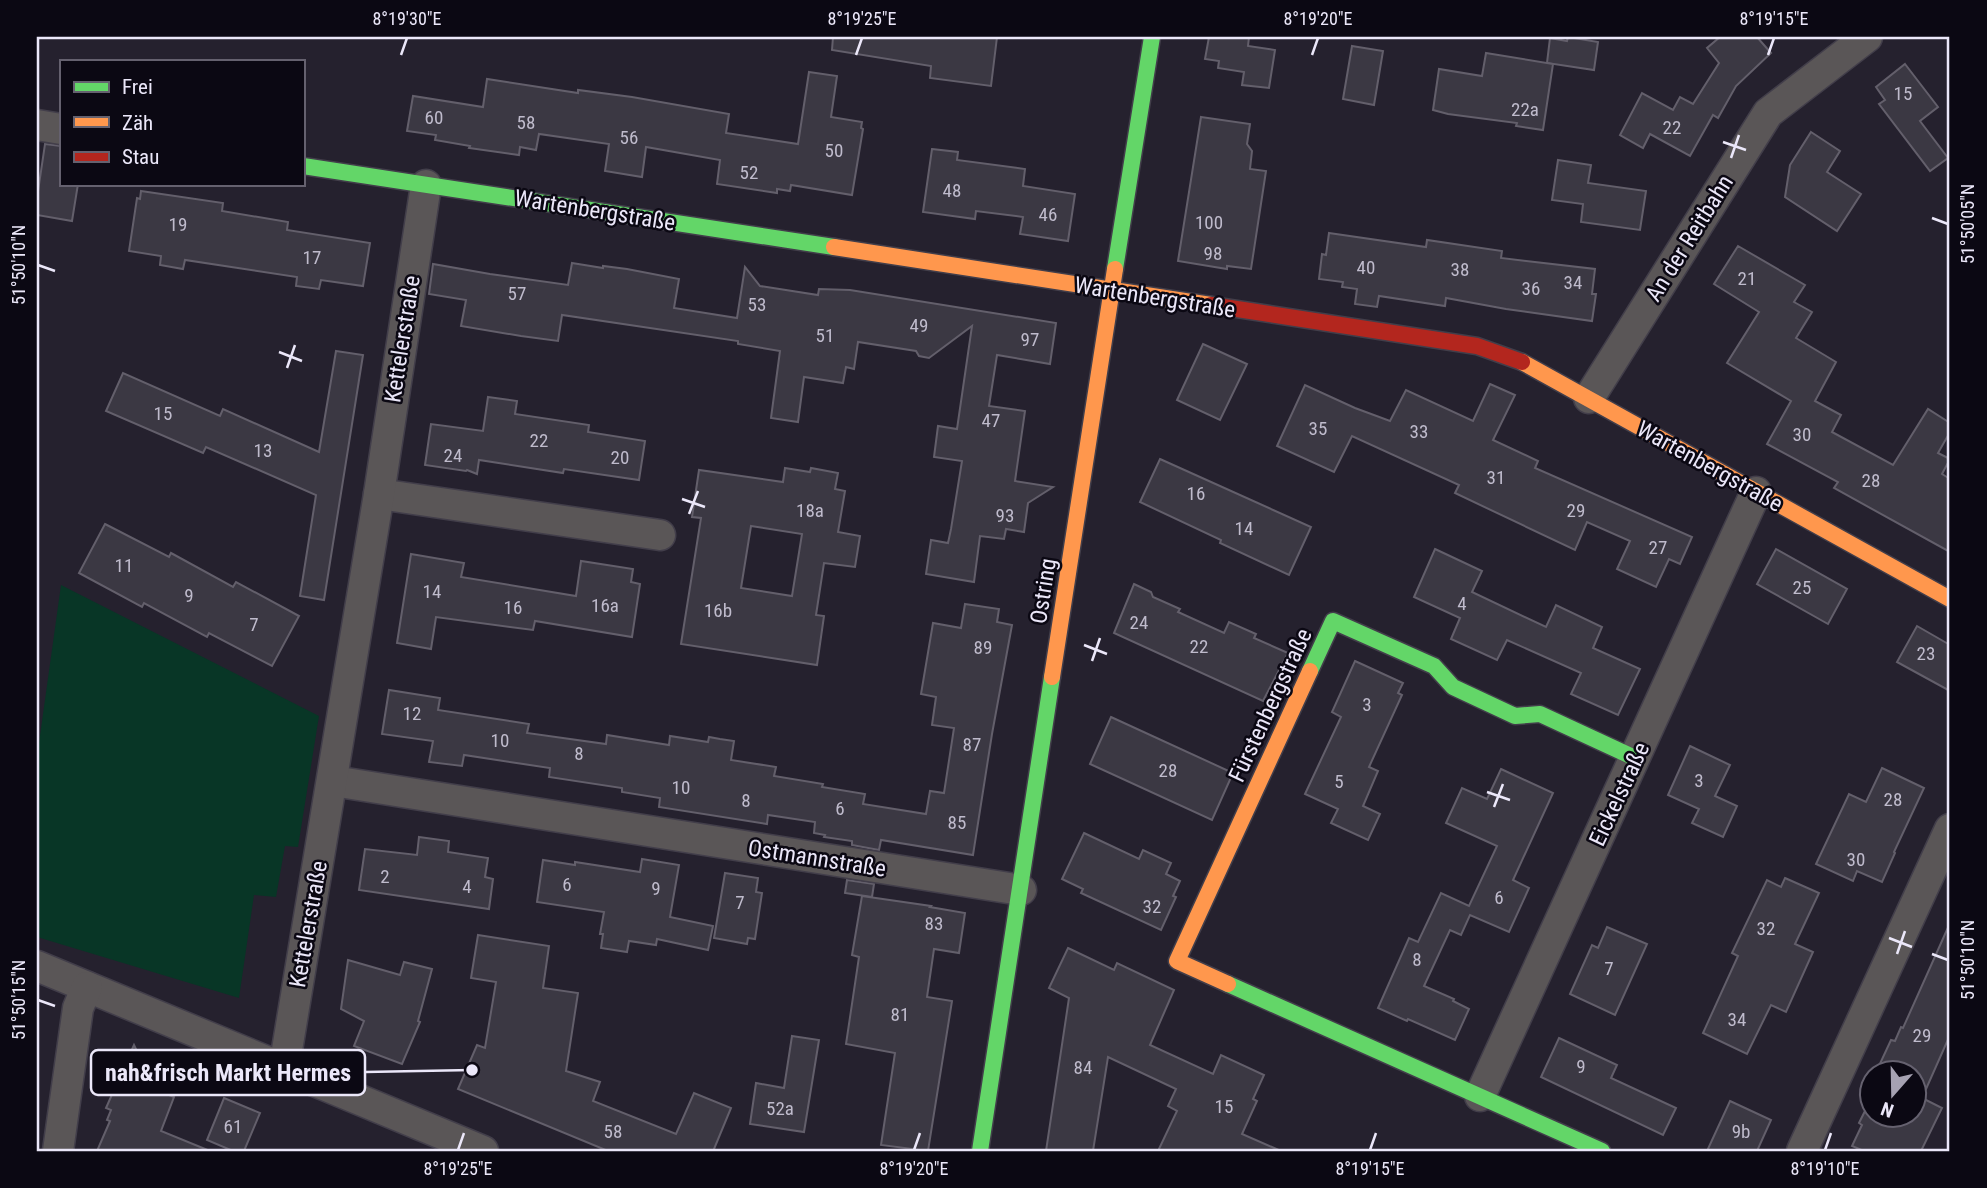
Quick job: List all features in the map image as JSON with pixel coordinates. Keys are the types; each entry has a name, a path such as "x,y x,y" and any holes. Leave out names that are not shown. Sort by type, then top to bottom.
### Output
{"street":[{"name":"Ostring","path":"980,1151 1152,37"},
{"name":"An der Reitbahn","path":"1589,398 1768,113 1867,37"},
{"path":"37,125 60,129"},
{"name":"Wartenbergstraße","path":"304,166 1477,346 1522,362 1950,599"},
{"name":"Kettelerstraße","path":"284,1068 379,494 426,185"},
{"name":"Eickelstraße","path":"1480,1096 1756,492"},
{"path":"379,494 660,535"},
{"name":"Fürstenbergstraße","path":"1480,1096 1177,961 1333,621 1434,666 1454,687 1515,716 1540,714 1635,758"},
{"name":"Ostmannstraße","path":"332,781 1021,890"},
{"path":"1802,1151 1950,829"},
{"path":"37,966 482,1151"},
{"path":"58,1151 78,1009 87,987"},
{"path":"1480,1096 1602,1151"}],"green space":[{"path":"61,585 319,716 298,847 285,846 276,897 254,895 239,998 37,937 37,757"}],"building":[{"path":"833,37 997,37 991,86 930,78 931,66 832,50"},
{"path":"1209,37 1249,37 1248,46 1275,50 1269,88 1242,85 1244,72 1218,68 1219,61 1205,59"},
{"path":"1568,37 1598,42 1594,70 1547,63 1550,38 1567,41"},
{"path":"1720,37 1757,37 1771,53 1736,86 1718,118 1713,115 1690,156 1650,134 1643,148 1620,135 1642,93 1673,110 1680,97 1693,104 1719,63 1707,48"},
{"path":"1352,46 1383,51 1374,105 1343,99"},
{"path":"1486,53 1553,64 1543,130 1516,126 1517,123 1433,110 1439,69 1482,76"},
{"path":"1905,64 1938,107 1920,121 1948,158 1930,171 1879,104 1885,100 1876,87"},
{"path":"809,72 837,76 831,117 862,122 852,195 791,185 790,191 777,189 777,193 717,184 720,160 646,147 642,177 605,171 609,144 539,134 536,150 520,147 519,155 469,148 470,146 435,140 436,135 407,131 413,96 483,107 487,79 578,93 578,90 632,97 729,114 726,133 798,144"},
{"path":"1201,117 1250,124 1247,144 1252,151 1250,169 1266,171 1251,269 1227,266 1227,269 1178,261"},
{"path":"1811,132 1840,151 1827,172 1861,194 1837,231 1785,197 1790,165"},
{"path":"45,144 60,146 60,186 78,186 72,221 37,215"},
{"path":"932,149 958,152 957,160 1025,169 1023,186 1075,194 1068,241 1020,234 1023,217 976,211 975,219 923,212"},
{"path":"1558,160 1591,165 1588,183 1646,191 1640,230 1581,222 1583,204 1552,200"},
{"path":"141,191 223,203 222,211 288,222 287,230 370,243 363,286 321,280 319,289 296,286 297,277 185,260 183,269 160,265 161,256 129,251 137,198 140,199"},
{"path":"1329,233 1426,247 1427,240 1502,251 1501,258 1595,269 1592,294 1596,294 1592,321 1446,298 1445,306 1379,296 1377,307 1355,304 1357,289 1342,287 1343,282 1319,279 1322,254 1326,255"},
{"path":"1738,246 1805,285 1794,302 1812,312 1796,338 1836,362 1815,401 1841,415 1832,432 1893,465 1928,409 1950,423 1950,432 1938,453 1950,459 1942,474 1950,479 1950,552 1834,488 1838,482 1767,444 1791,401 1727,363 1759,312 1714,284"},
{"path":"572,263 627,269 679,279 674,308 737,318 745,267 760,286 818,295 819,289 850,290 1056,323 1050,364 997,355 989,406 1025,411 1015,481 1053,487 1028,503 1024,532 1006,529 1004,539 980,536 974,582 926,574 931,540 948,543 951,529 962,461 934,457 938,426 957,429 972,326 929,358 919,356 916,351 858,342 854,369 846,367 843,383 804,377 798,422 771,418 780,351 738,344 738,341 562,315 558,341 521,336 461,326 466,300 429,294 433,264 568,285"},
{"path":"1203,344 1247,364 1220,420 1177,400"},
{"path":"336,351 363,355 324,600 300,596 316,495 206,447 203,453 106,411 123,373 220,416 223,409 319,452"},
{"path":"1490,384 1515,395 1493,440 1538,461 1535,468 1692,537 1680,564 1669,559 1656,587 1617,569 1630,541 1587,522 1575,550 1455,493 1459,485 1352,436 1334,472 1277,446 1305,385 1390,421 1406,390 1473,421"},
{"path":"488,397 517,401 515,414 589,425 588,432 645,441 639,480 564,469 563,473 479,460 477,474 467,470 425,465 431,424 483,431"},
{"path":"1160,459 1311,527 1289,575 1140,502"},
{"path":"785,468 810,472 811,468 838,473 835,489 845,491 838,532 860,536 855,567 824,563 816,615 824,616 817,665 681,644 701,518 692,517 699,470 783,482","holes":["751,526 802,534 792,596 741,588"]},
{"path":"105,524 169,557 171,553 233,587 236,582 299,616 272,666 209,633 207,637 144,603 142,607 79,573"},
{"path":"1435,549 1482,571 1472,592 1546,627 1556,605 1602,627 1593,648 1640,669 1618,715 1571,694 1581,673 1507,640 1497,660 1451,639 1460,618 1414,597"},
{"path":"1776,549 1847,589 1828,624 1757,584"},
{"path":"411,554 464,563 461,577 576,596 581,561 633,569 631,582 640,584 632,637 535,621 533,630 436,617 431,649 397,643"},
{"path":"1134,584 1151,592 1153,597 1180,609 1178,612 1224,633 1229,622 1256,634 1254,638 1288,653 1263,701 1114,633"},
{"path":"965,604 999,609 997,622 1012,625 973,855 881,840 879,850 814,833 815,822 768,815 767,824 659,807 660,798 622,792 622,788 549,777 550,768 464,755 462,766 429,762 433,741 382,734 389,690 440,698 438,710 529,724 527,733 606,744 607,735 669,745 670,736 708,742 709,737 734,741 731,760 776,767 774,776 865,794 863,804 926,814 930,791 944,793 954,728 932,725 936,697 921,694 933,623 961,628"},
{"path":"1917,626 1950,645 1950,691 1897,662"},
{"path":"1355,661 1403,683 1398,693 1402,695 1369,767 1378,771 1363,806 1380,814 1368,840 1331,823 1338,809 1305,794 1341,717 1332,712"},
{"path":"1111,717 1233,773 1212,820 1090,764"},
{"path":"1690,746 1730,765 1715,796 1737,806 1723,837 1692,823 1699,809 1668,795"},
{"path":"1882,768 1924,788 1882,882 1857,871 1853,881 1816,864 1849,794 1866,802"},
{"path":"1501,769 1553,793 1513,880 1529,888 1509,932 1470,915 1461,935 1450,930 1424,986 1469,1009 1455,1040 1378,1008 1409,938 1418,942 1441,893 1469,906 1497,846 1446,823 1462,788 1487,799"},
{"path":"1084,833 1139,859 1143,850 1171,863 1166,874 1180,881 1161,930 1081,893 1083,889 1062,879"},
{"path":"419,837 449,841 448,852 488,858 485,877 493,879 489,909 359,890 365,849 417,855"},
{"path":"642,859 679,865 670,917 713,926 708,950 657,939 656,945 629,941 627,952 601,948 603,934 600,934 604,912 537,902 543,860 640,872"},
{"path":"725,873 758,878 756,892 762,893 755,939 748,938 747,944 714,938"},
{"path":"1785,878 1819,893 1795,944 1813,952 1786,1012 1771,1005 1747,1054 1703,1033 1738,956 1732,953 1767,880 1781,887"},
{"path":"847,880 874,884 872,897 845,893"},
{"path":"862,896 965,913 959,953 934,949 927,997 952,1001 928,1151 881,1145 895,1053 846,1044 859,957 852,955"},
{"path":"1950,923 1950,1035 1927,1087 1927,1058 1883,1058 1891,1040 1895,1041 1901,1027 1903,1028"},
{"path":"1607,927 1647,944 1615,1015 1570,994 1592,945 1598,948"},
{"path":"478,935 549,946 543,988 578,993 566,1071 600,1082 593,1101 676,1134 694,1093 731,1108 714,1149 716,1151 608,1151 458,1089 477,1045 485,1048 496,982 471,978"},
{"path":"1068,948 1114,970 1117,963 1174,990 1150,1045 1213,1074 1221,1055 1264,1075 1253,1099 1257,1101 1242,1134 1281,1151 1158,1151 1177,1111 1168,1106 1176,1089 1108,1057 1093,1151 1046,1151 1069,998 1049,988"},
{"path":"348,960 400,975 404,962 432,969 418,1021 420,1022 402,1064 354,1046 364,1021 341,1009"},
{"path":"792,1036 819,1040 804,1132 750,1124 756,1083 784,1088"},
{"path":"1559,1038 1617,1065 1611,1078 1676,1108 1663,1135 1541,1077"},
{"path":"134,1045 150,1079 147,1086 174,1097 161,1131 210,1151 97,1151 110,1121 107,1120 111,1110 106,1108"},
{"path":"224,1098 260,1113 244,1151 233,1151 207,1140"},
{"path":"1927,1100 1942,1108 1921,1151 1864,1151 1852,1146 1861,1128 1927,1128"},
{"path":"1730,1101 1771,1120 1757,1151 1707,1151"}],"traffic: fast":[{"path":"1115,269 1152,37"},
{"path":"304,166 834,247"},
{"path":"1310,671 1333,621 1434,666 1453,687 1515,716 1540,714 1635,758"},
{"path":"980,1151 1052,677"},
{"path":"1228,984 1602,1151"}],"traffic: slow":[{"path":"834,247 1211,305"},
{"path":"1052,677 1115,269"},
{"path":"1522,362 1950,599"},
{"path":"1228,984 1177,961 1310,671"}],"traffic: jam":[{"path":"1211,305 1477,346 1522,362"}],"place":[{"name":"nah&frisch Markt Hermes","path":"472,1070"}]}
